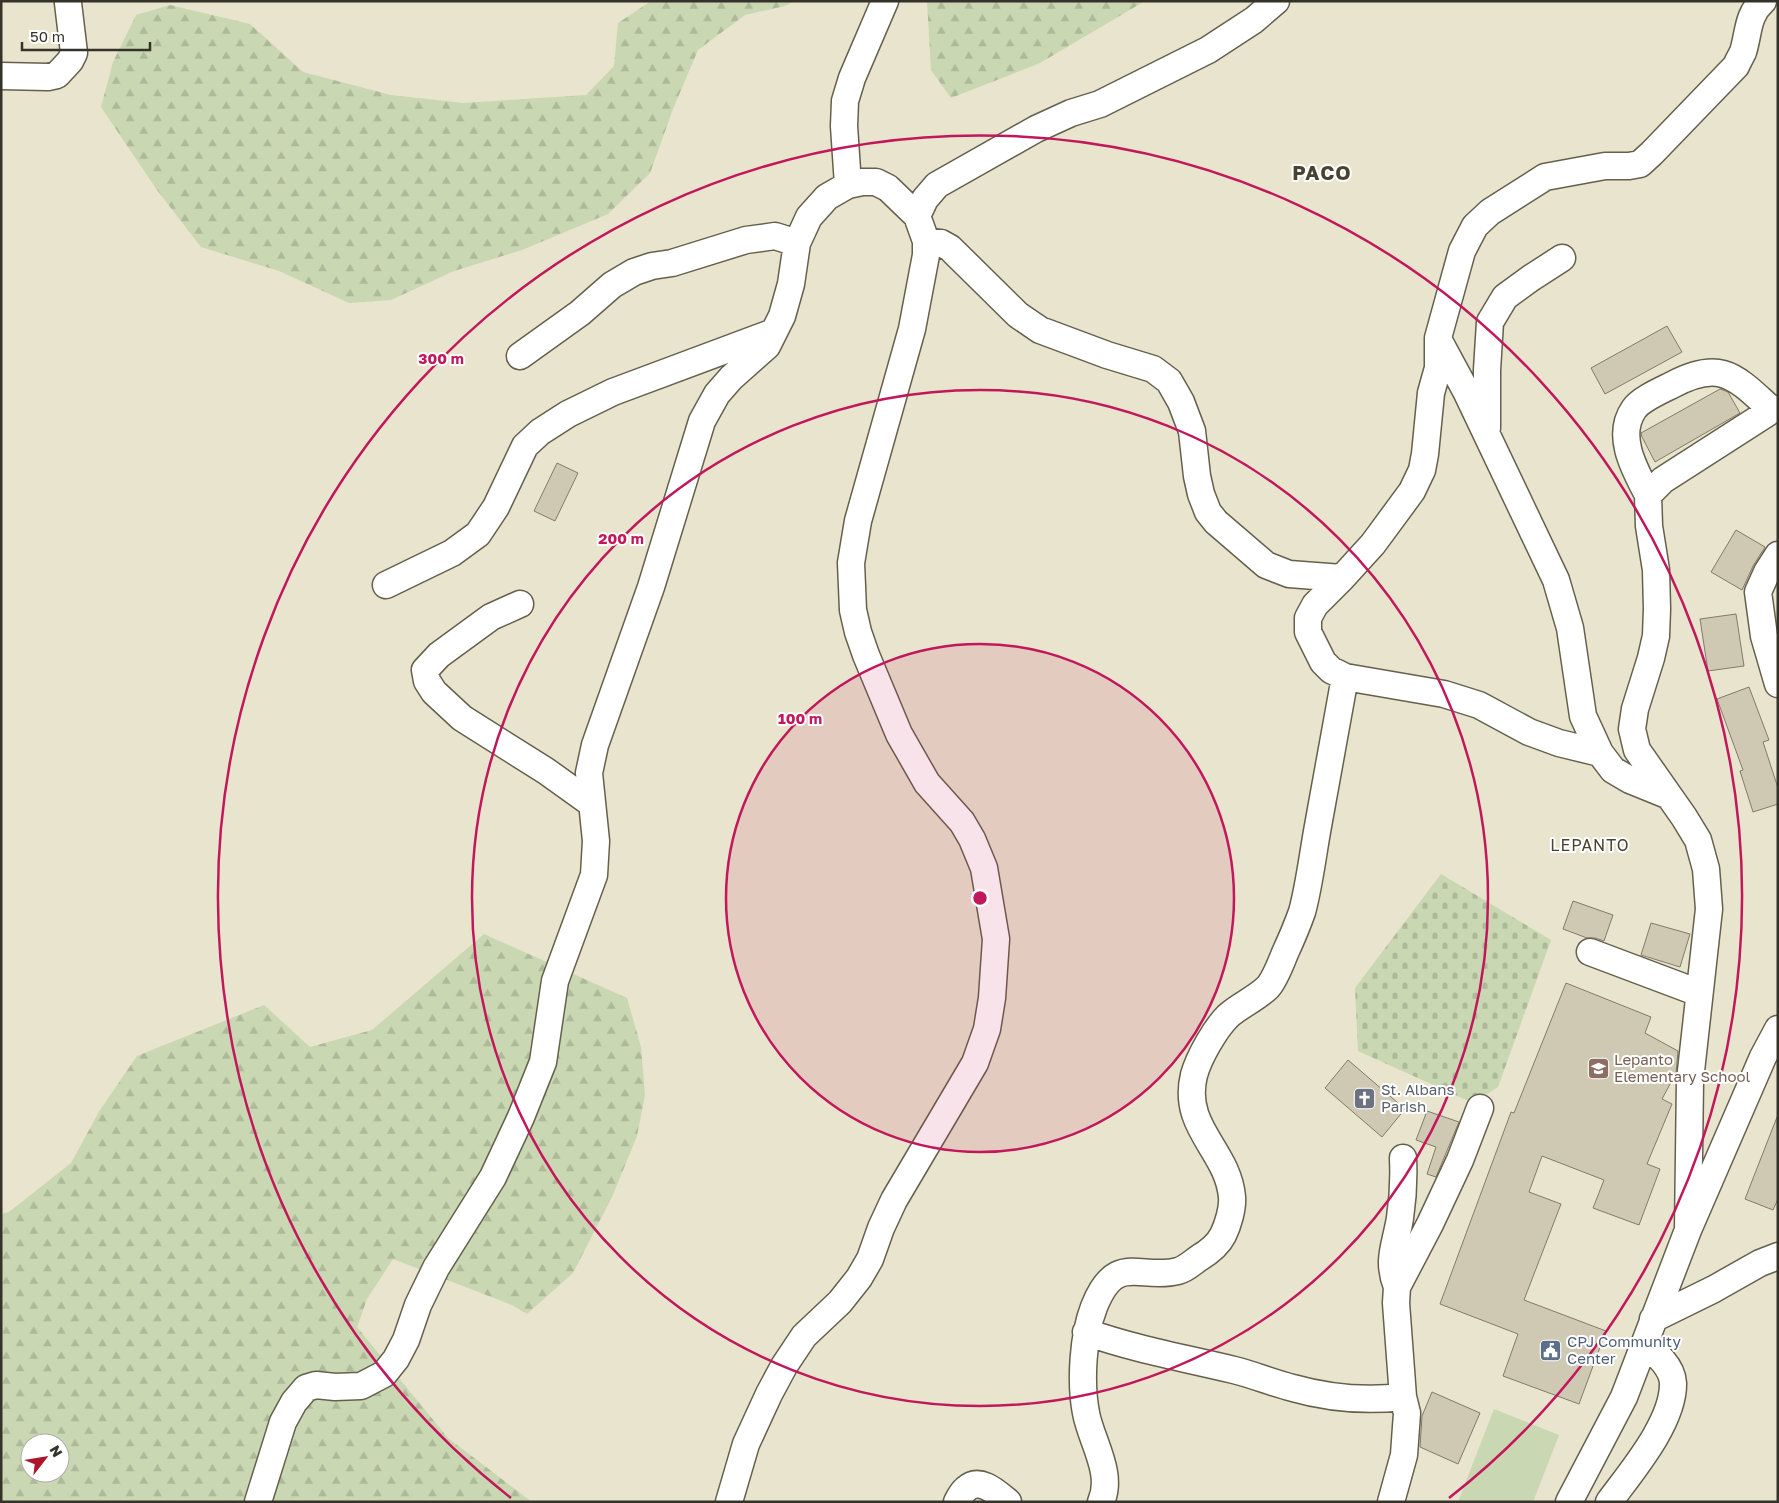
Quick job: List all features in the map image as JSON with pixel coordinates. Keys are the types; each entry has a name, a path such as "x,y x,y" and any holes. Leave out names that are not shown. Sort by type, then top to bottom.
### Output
{"street":[{"path":"848,185 844,126 845,101 852,78 885,1"},
{"path":"918,216 924,199 937,185 1036,129 1071,113 1100,104 1208,50 1254,20 1276,1"},
{"path":"1600,753 1529,732 1479,705 1444,694 1345,677 1332,670 1323,662 1308,632 1308,618 1315,605 1373,544 1412,492 1422,470 1431,393 1438,368 1438,338 1462,251 1475,226 1490,212 1546,177 1605,166 1640,164 1652,154 1736,66 1742,53 1750,21 1755,9 1763,1"},
{"path":"1,76 48,77 56,75 70,61 74,53 68,2"},
{"path":"258,1502 283,1422 294,1402 306,1388 316,1385 335,1387 361,1386 384,1374 396,1360 406,1340 418,1305 436,1268 493,1177 501,1160 543,1062 555,981 594,875 596,841 589,773 595,745 651,587 702,421 717,394 731,378 767,346 782,316 791,284 797,243 809,216 827,197 848,185 876,182 888,188 918,216 926,241 926,255 912,329 858,521 851,563 853,610 866,655 899,734 927,784 962,822 972,839 984,868 996,938 992,998 986,1029 975,1063 894,1200 870,1258 859,1278 840,1302 804,1336 784,1366 765,1401 746,1444 729,1502"},
{"path":"520,356 580,313 612,285 634,272 652,266 672,263 746,240 775,236 797,243"},
{"path":"926,241 941,243 950,248 1018,315 1040,330 1107,355 1153,368 1169,381 1181,402 1192,431 1201,494 1208,512 1216,522 1266,565 1289,574 1342,578"},
{"path":"1487,438 1486,370 1490,322 1505,297 1562,258"},
{"path":"386,585 452,553 478,534 496,507 525,446 540,432 568,414 613,392 774,332"},
{"path":"1438,338 1466,391 1556,580 1570,628 1583,716 1600,753 1613,770 1630,780 1667,794"},
{"path":"1648,495 1663,480 1775,409 1739,382 1723,374 1688,376 1634,408 1628,423 1626,438 1631,460 1648,495 1649,526 1656,570 1657,609 1656,636 1635,709 1632,729 1637,750 1698,840 1706,870 1709,909 1690,1080 1688,1230"},
{"path":"1778,555 1767,572 1758,592 1764,636 1778,684"},
{"path":"520,604 491,617 439,654 425,670 427,681 434,692 462,718 592,804"},
{"path":"1101,1502 1104,1494 1105,1480 1086,1413 1083,1387 1086,1332 1095,1305 1105,1287 1117,1275 1126,1271 1165,1273 1181,1270 1211,1250 1222,1237 1232,1200 1229,1183 1219,1159 1197,1123 1192,1104 1194,1076 1212,1038 1229,1016 1269,986 1302,911 1345,677"},
{"path":"1590,952 1699,993"},
{"path":"1569,1502 1624,1396 1688,1230 1763,1058 1778,1029"},
{"path":"1397,1287 1430,1224 1460,1160 1480,1108"},
{"path":"1391,1502 1404,1455 1407,1413 1403,1397 1396,1304 1397,1287 1391,1266 1393,1246 1400,1220 1404,1179 1403,1158"},
{"path":"1653,1318 1760,1263 1778,1256"},
{"path":"1086,1332 1119,1344 1236,1371 1295,1389 1350,1398 1382,1399 1403,1397"},
{"path":"1609,1502 1634,1468 1662,1424 1670,1404 1673,1382 1667,1367 1658,1354 1644,1344"},
{"path":"957,1502 966,1488 976,1484 986,1486 1008,1502"}],"green space":[{"path":"651,1 795,1 785,6 745,15 698,50 673,109 650,173 608,214 522,250 454,271 391,300 349,303 279,271 201,247 157,190 101,107 113,62 136,15 170,5 250,24 303,72 391,95 463,103 586,95 614,66 618,23"},
{"path":"927,1 1145,1 1040,63 951,98 931,70"},
{"path":"1441,874 1551,940 1498,1087 1473,1103 1358,1051 1355,988"},
{"path":"484,934 627,998 641,1047 645,1095 637,1136 612,1197 573,1273 527,1314 512,1305 393,1259 367,1299 357,1327 448,1438 532,1502 1,1502 1,1214 9,1212 71,1163 100,1110 137,1056 264,1005 310,1047 372,1030"},
{"path":"1494,1409 1559,1435 1533,1502 1458,1502"}],"building":[{"path":"1667,326 1682,352 1605,394 1591,368"},
{"path":"1720,389 1728,392 1740,413 1655,462 1641,433"},
{"path":"557,463 578,473 555,521 534,511"},
{"path":"1736,530 1765,547 1753,566 1742,590 1711,572"},
{"path":"1736,614 1744,666 1708,671 1700,619"},
{"path":"1749,687 1769,740 1763,742 1778,788 1778,804 1753,812 1740,771 1743,770 1717,699"},
{"path":"1573,901 1613,915 1604,941 1587,938 1563,929"},
{"path":"1651,923 1690,934 1680,967 1641,955"},
{"path":"1566,983 1651,1017 1645,1033 1678,1051 1676,1073 1662,1099 1672,1104 1647,1164 1660,1169 1639,1225 1593,1208 1604,1180 1542,1156 1529,1192 1561,1204 1524,1300 1606,1331 1579,1404 1503,1376 1518,1334 1440,1304 1511,1112 1514,1113"},
{"name":"St. Albans Parish","path":"1348,1060 1405,1109 1382,1137 1325,1088"},
{"path":"1427,1111 1459,1122 1436,1177 1427,1174 1436,1147 1416,1140"},
{"path":"1777,1117 1778,1199 1773,1210 1745,1199"},
{"path":"1432,1392 1480,1413 1458,1464 1420,1447 1422,1416"}],"place":[{"name":"Lepanto Elementary School","path":"1598,1068"},
{"name":"St. Albans Parish","path":"1365,1098"},
{"name":"CPJ Community Center","path":"1551,1350"}],"district":[{"name":"PACO","path":"1322,172"},
{"name":"LEPANTO","path":"1590,845"}]}
